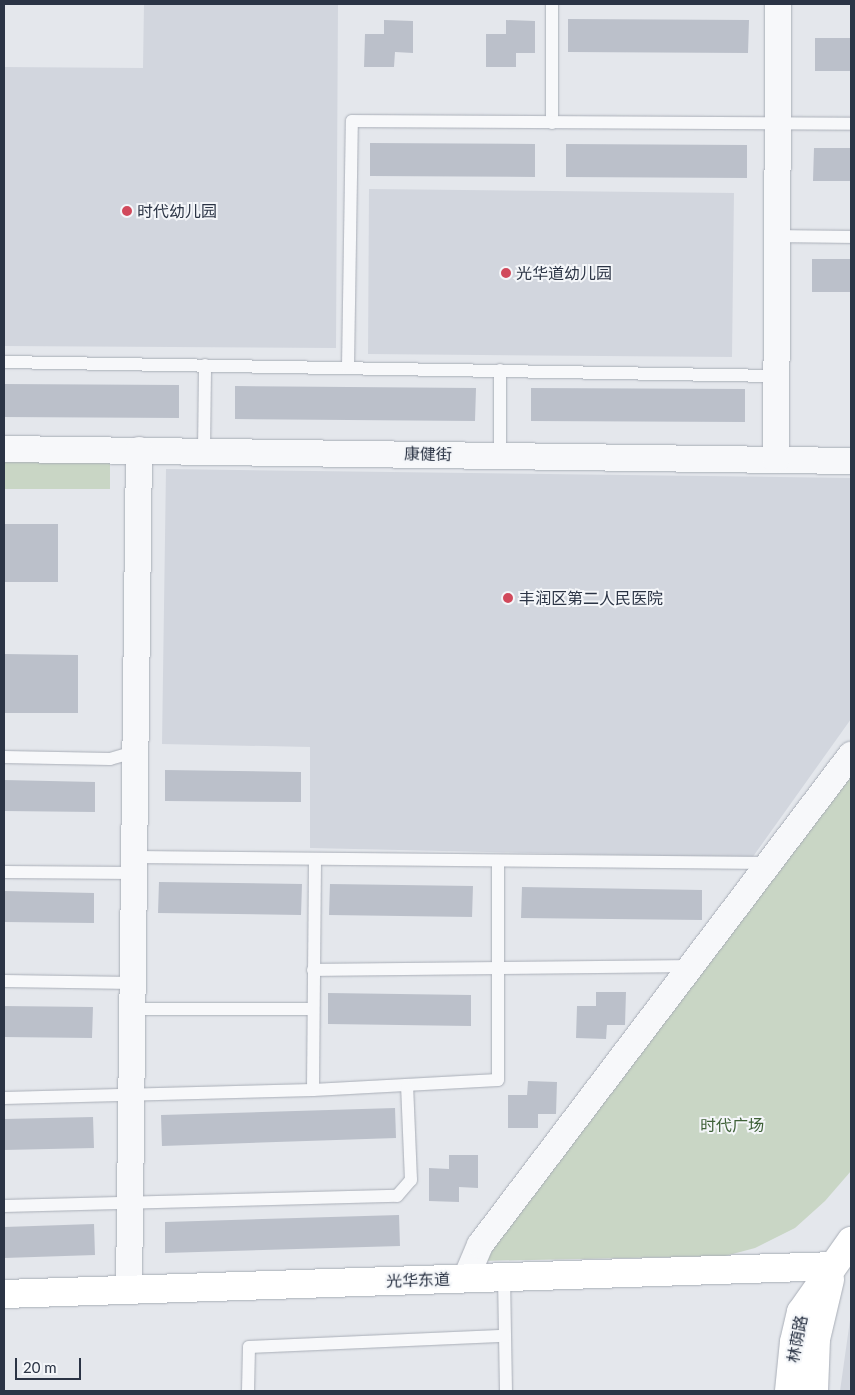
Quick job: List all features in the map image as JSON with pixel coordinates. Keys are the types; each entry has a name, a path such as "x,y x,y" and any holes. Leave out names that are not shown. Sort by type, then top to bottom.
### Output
{"main road":[{"name":"林荫路","path":"789,1391 794,1342 801,1312 851,1241"},
{"name":"光华东道","path":"4,1294 833,1266"},
{"name":"林荫路","path":"814,1391 816,1339 833,1266"}],"street":[{"path":"776,460 778,4"},
{"name":"康健街","path":"4,449 851,461"},
{"path":"129,1290 139,450"},
{"path":"466,1278 480,1245 851,755"}],"lane":[{"path":"552,4 552,122"},
{"path":"348,367 352,121 851,124"},
{"path":"777,236 851,237"},
{"path":"4,362 776,376"},
{"path":"204,365 204,451"},
{"path":"500,370 500,456"},
{"path":"4,757 110,759 135,752"},
{"path":"313,1090 315,860"},
{"path":"4,872 134,865 315,860 769,863"},
{"path":"4,1098 132,1093 313,1090 498,1080 498,862"},
{"path":"314,970 498,970 690,966"},
{"path":"4,981 133,983"},
{"path":"132,1009 313,1009"},
{"path":"4,1206 397,1196 411,1180 407,1085"},
{"path":"504,1277 506,1391"},
{"path":"248,1391 249,1348 505,1336"}],"shaded area":[{"path":"144,4 338,4 336,348 4,346 4,67 143,68"},
{"name":"光华道幼儿园","path":"369,189 734,193 732,357 368,354"},
{"name":"丰润区第二人民医院","path":"166,469 851,478 851,719 752,858 310,848 310,747 162,744"},
{"path":"851,1313 851,1391 840,1391"}],"green space":[{"path":"4,455 110,455 110,489 4,489"},
{"name":"时代广场","path":"851,769 851,1171 825,1201 795,1228 755,1248 725,1256 479,1261"}],"building":[{"path":"568,19 749,20 748,53 568,52"},
{"path":"384,20 413,21 413,53 395,52 394,67 364,67 365,34 384,34"},
{"path":"506,20 535,21 535,53 516,53 516,67 486,67 486,34 506,34"},
{"path":"815,38 851,38 851,71 815,71"},
{"path":"370,143 535,144 535,177 370,176"},
{"path":"566,144 747,145 747,178 566,177"},
{"path":"814,148 851,148 851,181 813,181"},
{"path":"812,259 851,259 851,292 812,292"},
{"path":"4,384 179,385 179,418 4,417"},
{"path":"235,386 476,388 475,421 235,419"},
{"path":"531,388 745,389 745,422 531,421"},
{"path":"4,524 58,524 58,582 4,582"},
{"path":"4,654 78,655 78,713 4,713"},
{"path":"165,770 301,772 301,802 165,801"},
{"path":"4,780 95,782 95,812 4,811"},
{"path":"159,882 302,884 301,915 158,913"},
{"path":"330,884 473,886 472,917 329,915"},
{"path":"522,887 702,890 702,920 521,918"},
{"path":"4,891 94,893 94,923 4,922"},
{"path":"596,992 626,992 625,1025 607,1025 606,1039 576,1038 577,1006 596,1006"},
{"path":"328,993 471,995 471,1026 328,1024"},
{"path":"4,1006 93,1007 92,1038 4,1037"},
{"path":"528,1081 557,1082 556,1114 538,1114 538,1128 508,1128 508,1095 527,1095"},
{"path":"395,1108 396,1138 162,1146 161,1115"},
{"path":"93,1117 94,1148 4,1150 4,1119"},
{"path":"449,1155 478,1155 478,1188 459,1187 459,1202 429,1201 429,1168 449,1169"},
{"path":"399,1215 400,1246 165,1253 165,1222"},
{"path":"94,1224 95,1255 4,1258 4,1227"}],"place":[{"name":"时代幼儿园","path":"127,211"},
{"name":"光华道幼儿园","path":"506,273"},
{"name":"丰润区第二人民医院","path":"508,598"}]}
